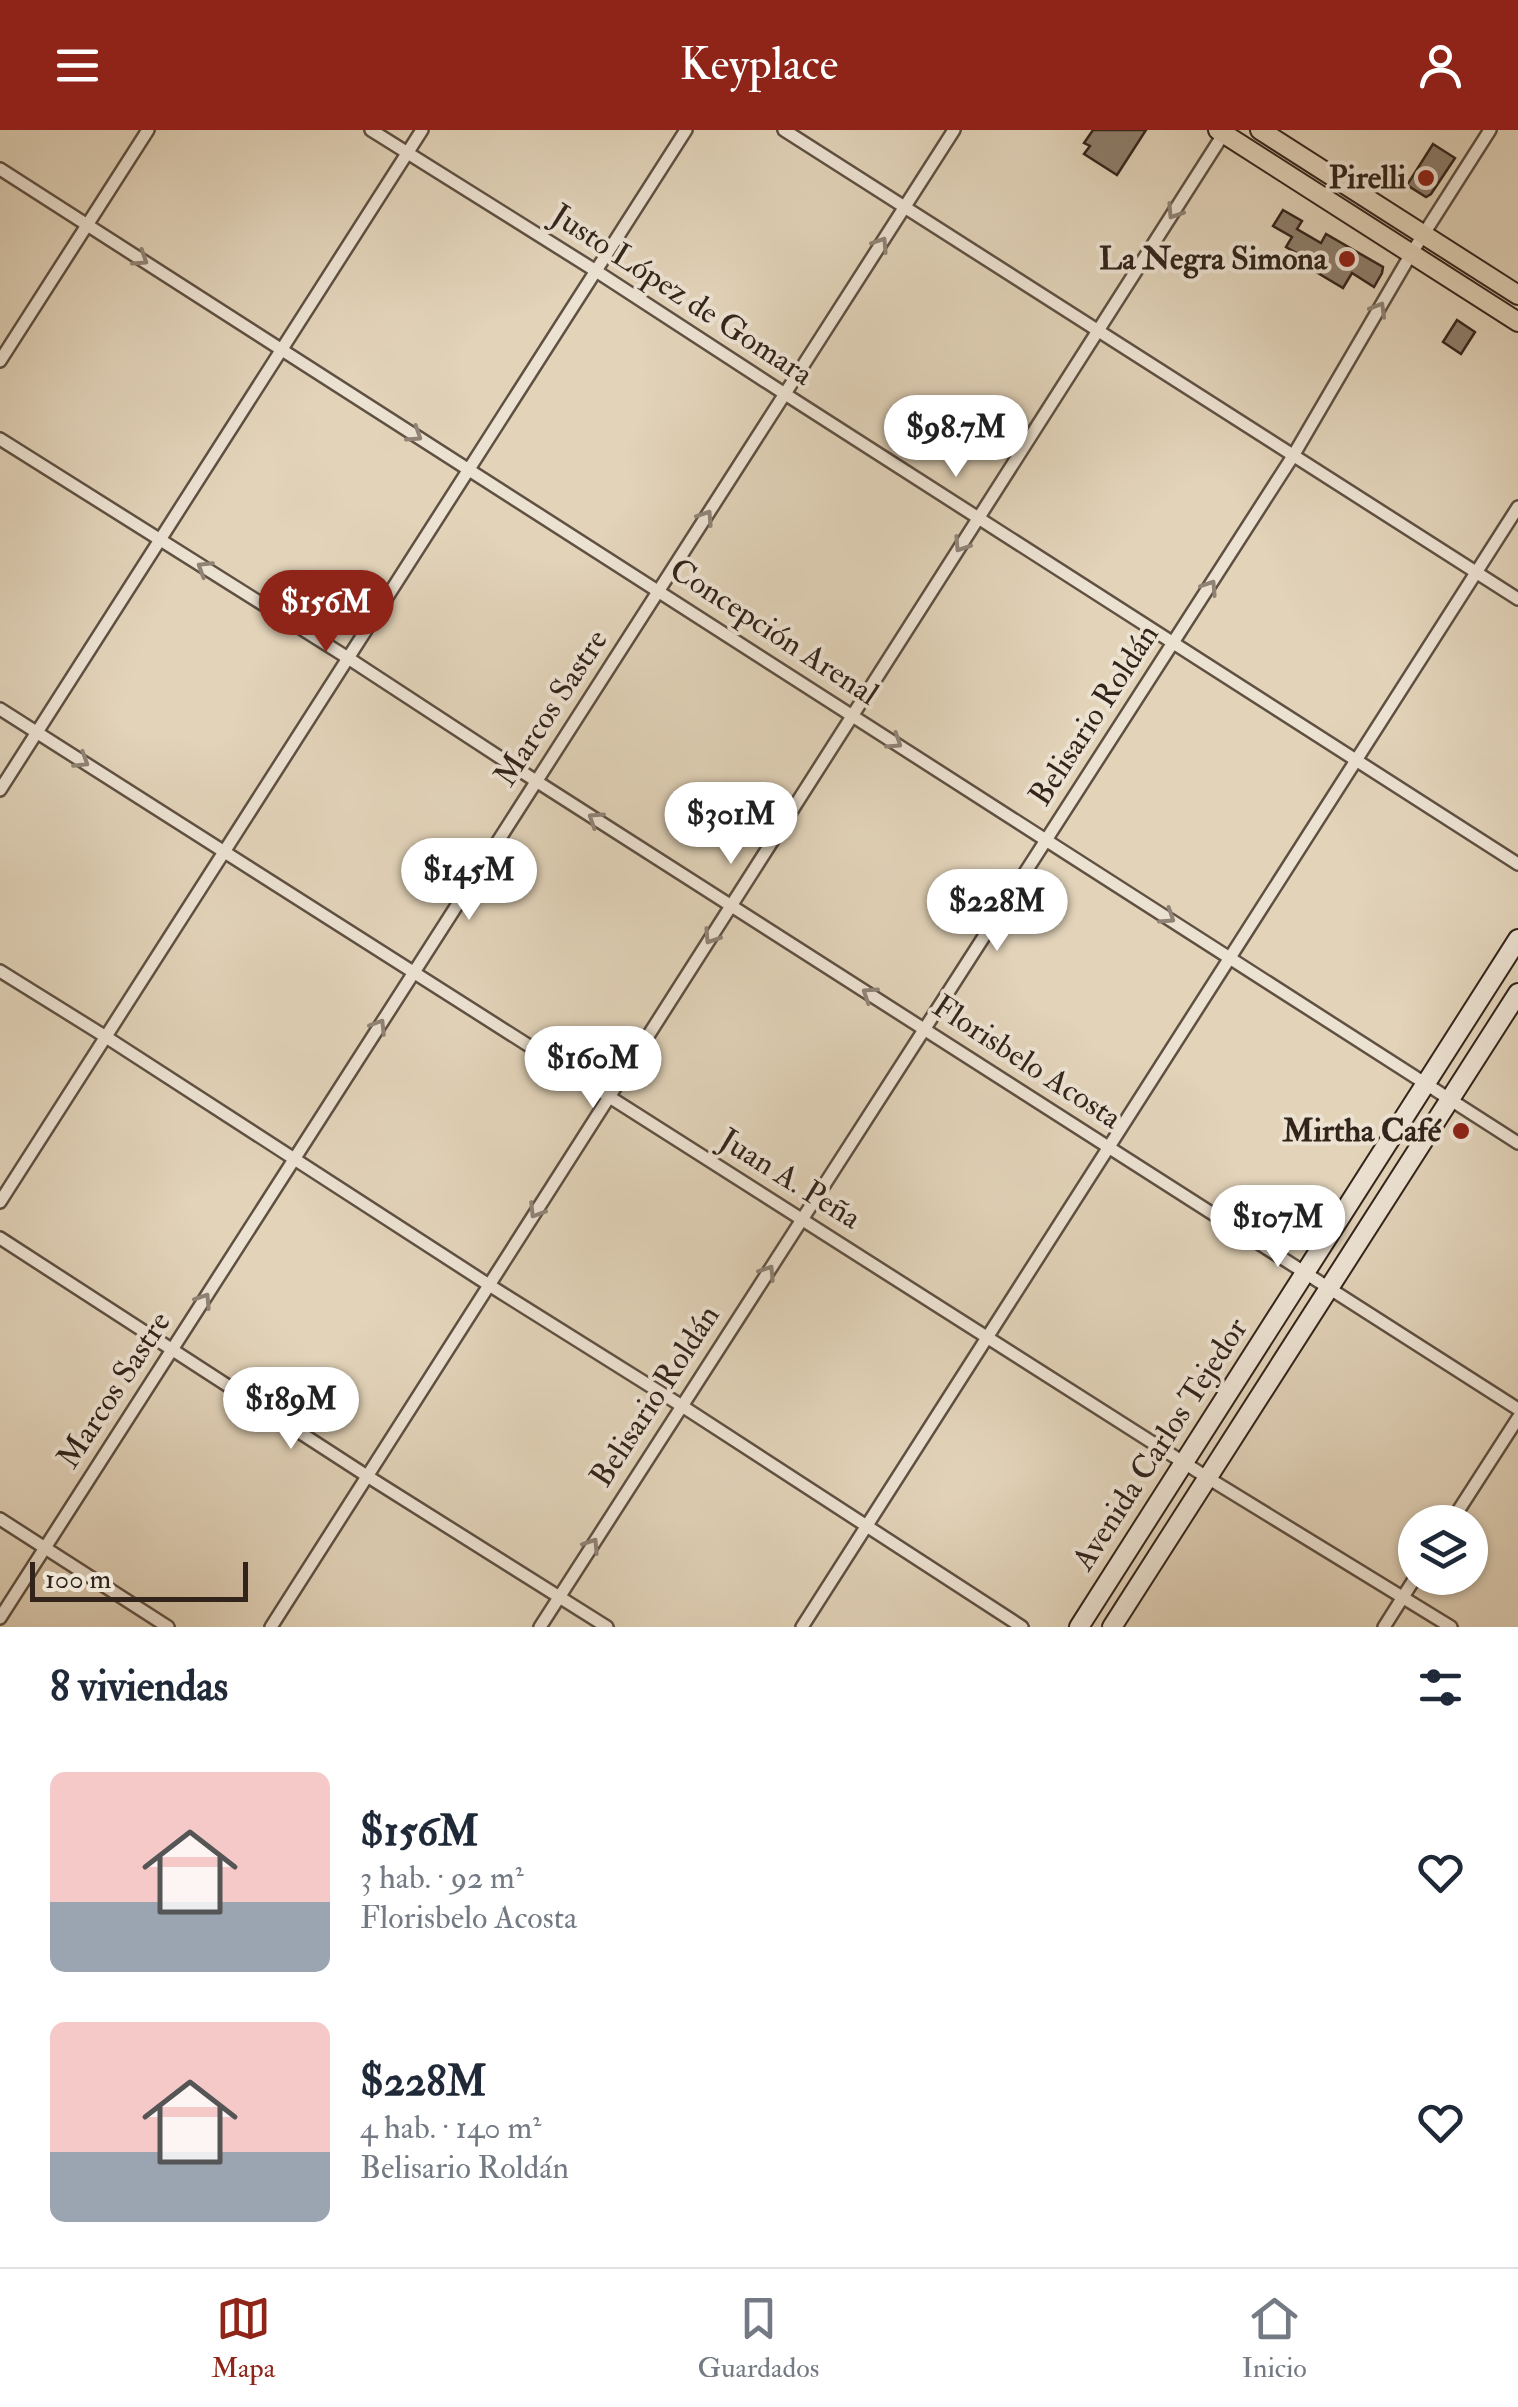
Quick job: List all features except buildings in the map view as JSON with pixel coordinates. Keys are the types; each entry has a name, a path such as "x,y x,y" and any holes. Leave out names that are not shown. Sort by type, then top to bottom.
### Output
{"main road":[{"path":"1260,130 1518,294"},
{"path":"1223,131 1518,322"},
{"name":"Avenida Carlos Tejedor","path":"1079,1627 1518,939"},
{"name":"Avenida Carlos Tejedor","path":"1112,1627 1518,992"}],"street":[{"path":"0,362 148,130"},
{"name":"Justo López de Gomara","path":"371,130 596,270 1518,864"},
{"path":"0,790 422,130"},
{"path":"0,1202 686,130"},
{"path":"784,130 1518,599"},
{"name":"Marcos Sastre","path":"0,1618 954,130"},
{"name":"Belisario Roldán","path":"540,1627 1294,456 1423,234 1490,130"},
{"path":"270,1627 1223,131"},
{"name":"Concepción Arenal","path":"0,169 1518,1143"},
{"name":"Florisbelo Acosta","path":"0,439 1518,1409"},
{"path":"802,1627 1518,507"},
{"name":"Juan A. Peña","path":"0,709 1208,1478 1451,1627"},
{"path":"0,971 1022,1627"},
{"path":"0,1238 607,1627"},
{"path":"1462,1505 1518,1418"},
{"path":"0,1519 168,1627"},
{"path":"1384,1627 1403,1596"}],"place":[{"name":"Pirelli","path":"1426,178"},
{"name":"La Negra Simona","path":"1347,259"},
{"name":"Mirtha Café","path":"1461,1131"}]}
